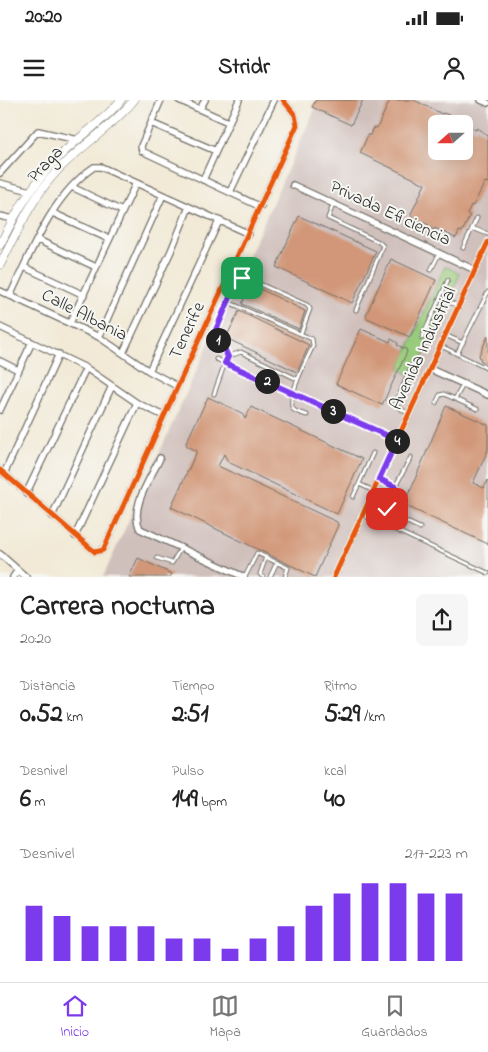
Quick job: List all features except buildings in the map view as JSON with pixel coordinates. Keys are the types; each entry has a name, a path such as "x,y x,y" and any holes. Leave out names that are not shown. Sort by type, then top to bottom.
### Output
{"street":[{"name":"Praga","path":"0,245 30,191 48,167 116,107 121,100"},
{"name":"Praga","path":"0,265 24,217 48,181 123,113 134,100"},
{"path":"161,100 140,148 143,152 261,207"},
{"path":"180,100 228,122"},
{"path":"200,109 205,100"},
{"path":"203,180 239,100"},
{"path":"230,192 274,100"},
{"name":"Tenerife","path":"75,536 95,552 99,553 105,548 297,125 294,115 283,100"},
{"path":"481,100 488,103"},
{"path":"116,107 123,113"},
{"path":"151,123 216,151"},
{"path":"0,173 34,134 41,131 78,140"},
{"path":"10,296 53,213 72,187 92,169 101,167 249,234"},
{"path":"70,324 136,183"},
{"path":"0,184 30,191"},
{"name":"Privada Eficiencia","path":"293,185 475,270"},
{"path":"72,187 122,211"},
{"path":"99,337 163,195"},
{"path":"123,352 168,258 189,207"},
{"path":"53,213 109,239"},
{"path":"0,216 13,219"},
{"path":"148,371 219,221"},
{"path":"38,240 96,267"},
{"name":"Avenida Industrial","path":"334,577 488,242"},
{"path":"24,267 84,294"},
{"name":"Calle Albania","path":"0,291 99,337 148,371 178,386"},
{"path":"0,327 86,368 137,403 164,416"},
{"path":"0,410 3,396 32,342"},
{"path":"59,354 2,472 75,536 137,403"},
{"path":"0,362 18,370"},
{"path":"26,494 86,368"},
{"path":"430,369 488,395"},
{"path":"52,516 112,386"},
{"path":"160,458 137,509 137,522 146,532 242,577"},
{"path":"0,554 26,577"},
{"path":"13,577 18,570"}],"lane":[{"path":"334,204 328,218 379,242 383,246 356,310"},
{"path":"463,248 477,218"},
{"path":"472,228 488,234"},
{"path":"431,270 439,254"},
{"path":"211,341 237,281 244,277 307,305 310,309 309,314 301,333"},
{"path":"422,338 448,280"},
{"path":"457,354 487,298 488,292"},
{"path":"440,298 458,306"},
{"path":"228,302 312,339 313,346 297,379 292,407 307,415"},
{"path":"445,336 463,343"},
{"path":"213,337 223,346 228,357"},
{"path":"440,346 488,369"},
{"path":"214,394 228,357 241,352 297,379"},
{"path":"216,359 397,440"},
{"path":"409,414 395,405 412,365"},
{"path":"267,382 274,368"},
{"path":"455,399 463,384"},
{"path":"436,403 441,394 478,409"},
{"path":"353,497 373,453"},
{"path":"411,457 395,487 388,510 391,515 420,528"},
{"path":"379,479 395,487"},
{"path":"359,484 374,491"},
{"path":"363,515 488,573"},
{"path":"400,532 405,521"},
{"path":"157,558 172,563 181,548"},
{"path":"242,577 257,553 288,568 285,577"},
{"path":"263,577 260,574 266,557"},
{"path":"270,577 277,562"}],"shaded area":[{"path":"319,100 488,100 488,577 103,577"}],"green space":[{"path":"445,266 460,274 414,377 399,369"}],"cycle path":[{"path":"0,470 95,552 103,550 297,125 295,115 283,100"},
{"path":"334,577 488,242"}],"route":[{"path":"242,278 237,281 213,337 223,346 228,357 225,363 397,440 379,479 395,487 387,509"}]}
